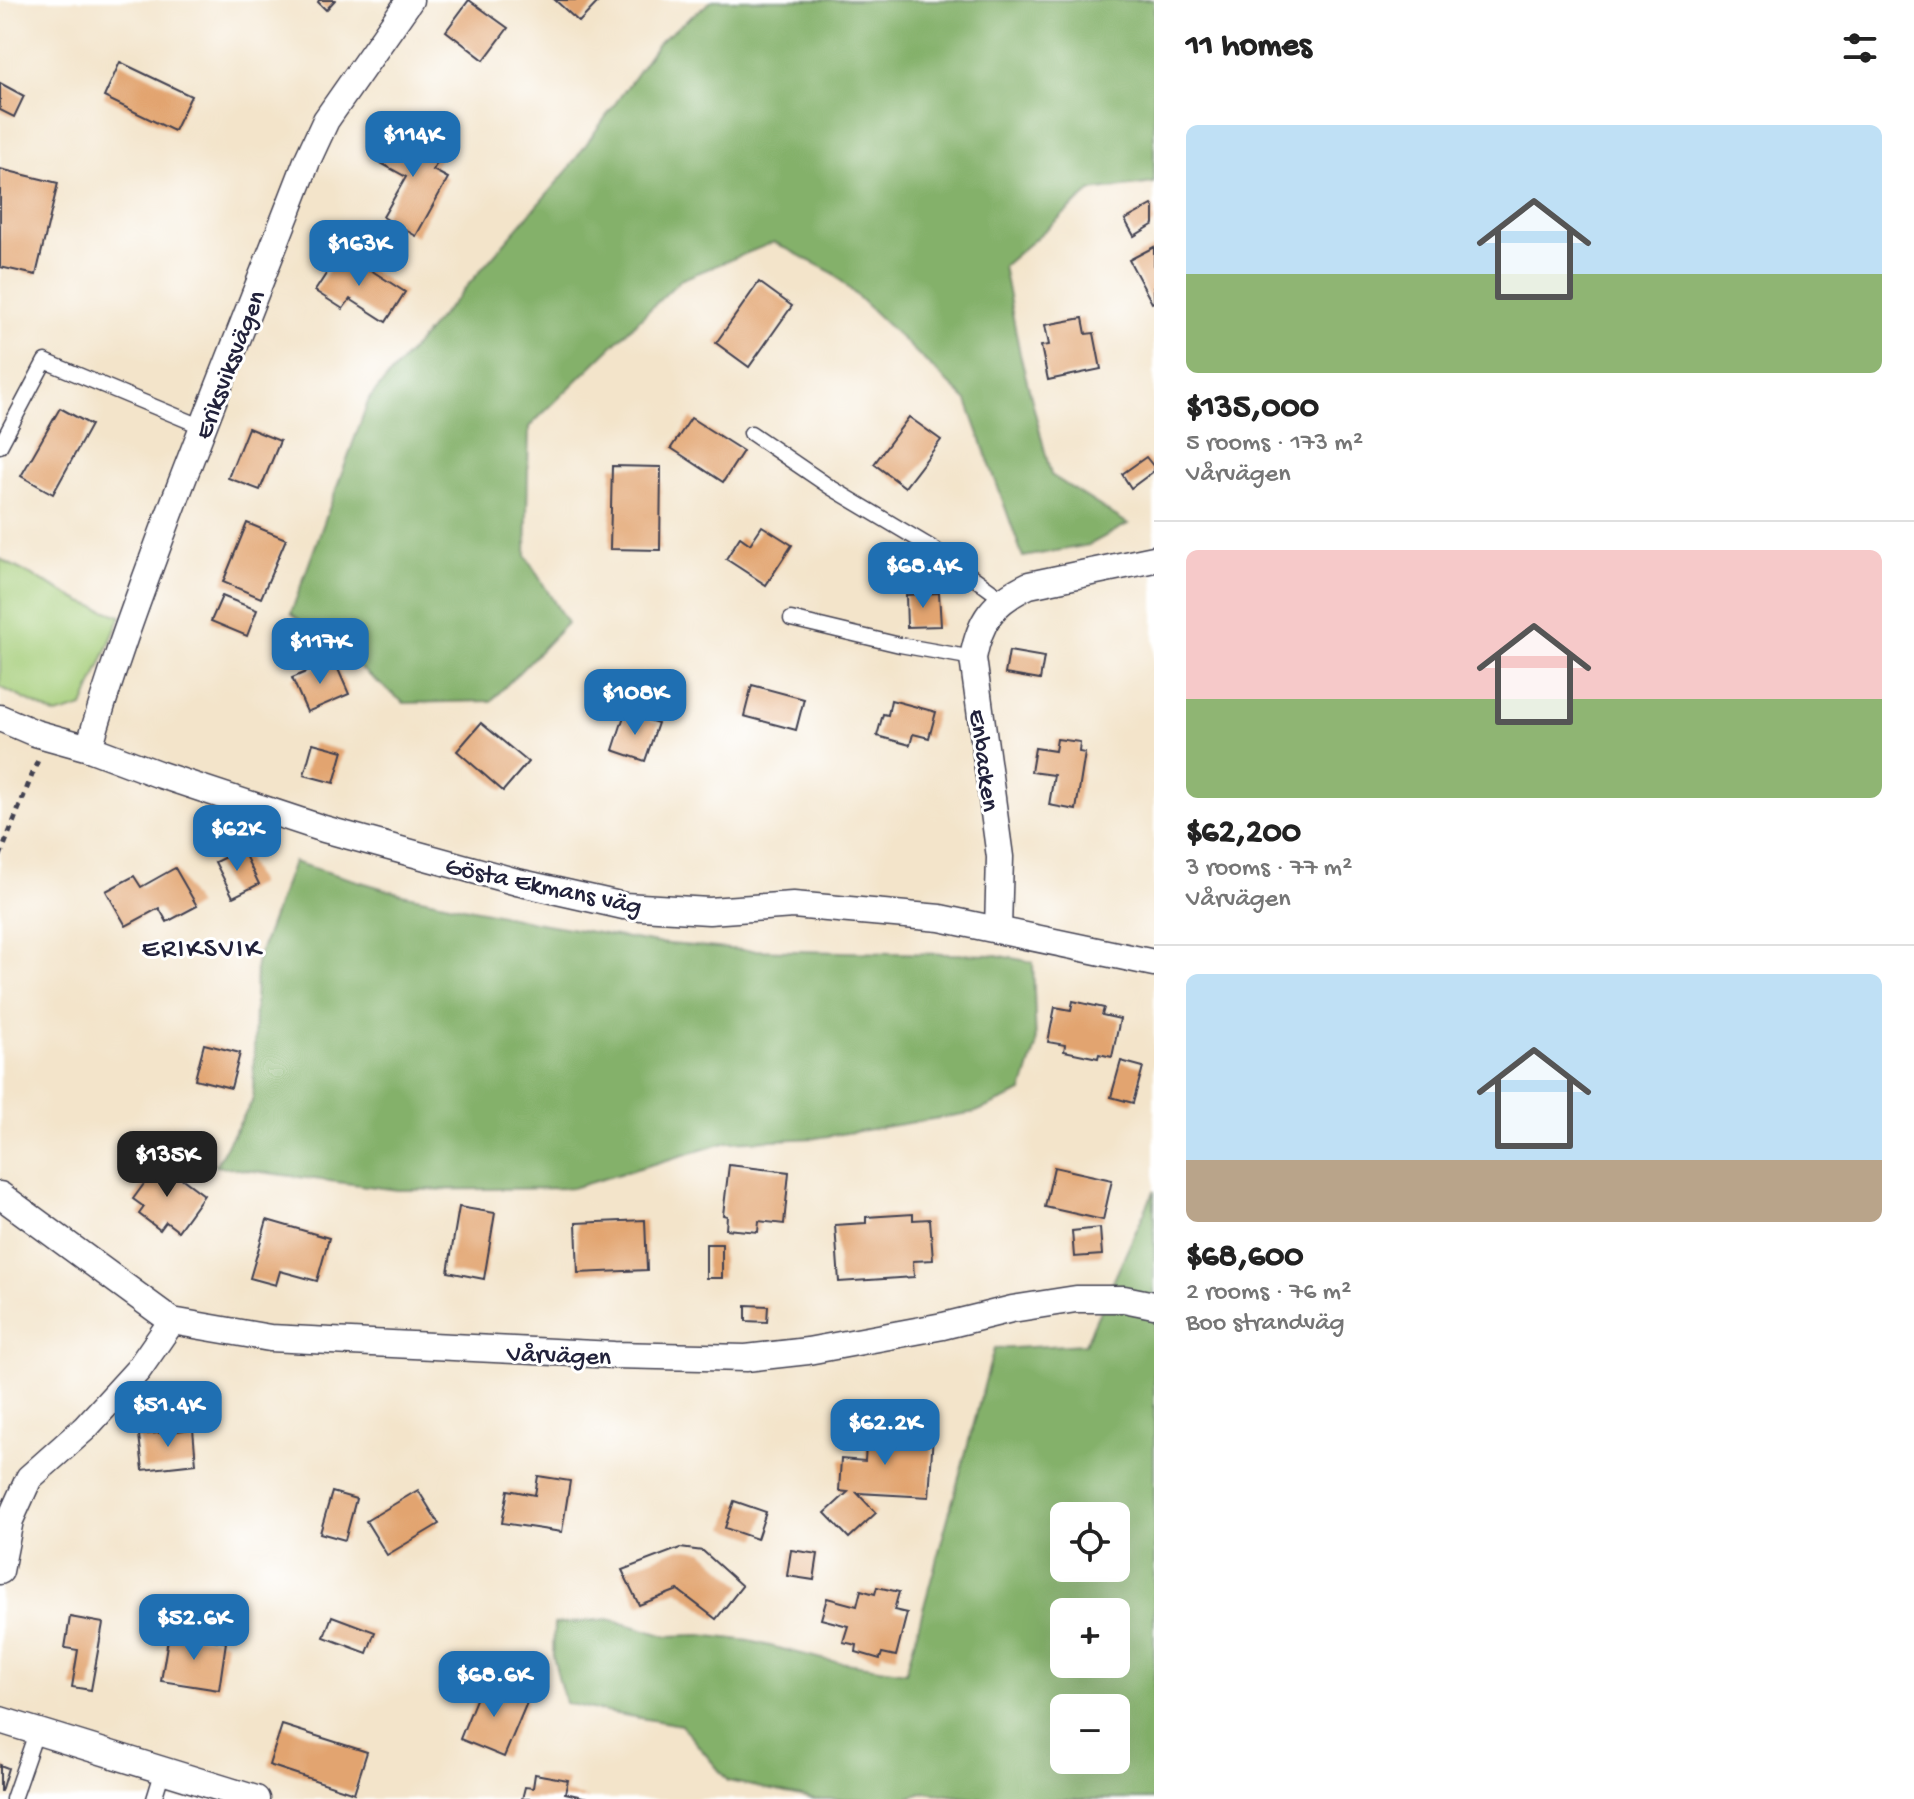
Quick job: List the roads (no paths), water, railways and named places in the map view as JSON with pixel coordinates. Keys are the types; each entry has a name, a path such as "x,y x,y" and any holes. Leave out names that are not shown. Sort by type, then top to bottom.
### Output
{"street":[{"name":"Eriksviksvägen","path":"89,748 102,702 203,427 307,161 326,120 399,4"},
{"name":"Enbacken","path":"998,929 1000,857 973,658 977,635 991,610 1010,594 1029,585 1154,559"},
{"name":"Gösta Ekmans väg","path":"0,718 35,733 89,748 324,829 517,882 624,906 709,911 793,905 940,918 1154,963"},
{"name":"Vårvägen","path":"0,1195 172,1321 270,1338 599,1355 746,1358 808,1351 1076,1299 1124,1299 1154,1305"},
{"path":"0,1571 10,1520 29,1478 85,1428 138,1370 172,1321"},
{"path":"0,1720 256,1799"}],"lane":[{"path":"0,446 45,361 203,427"},
{"path":"751,433 830,487 934,549 1003,599"},
{"path":"791,619 900,645 973,658"},
{"path":"13,1799 37,1730"},
{"path":"154,1799 163,1770"}],"district":[{"name":"ERIKSVIK","path":"202,946"}]}
